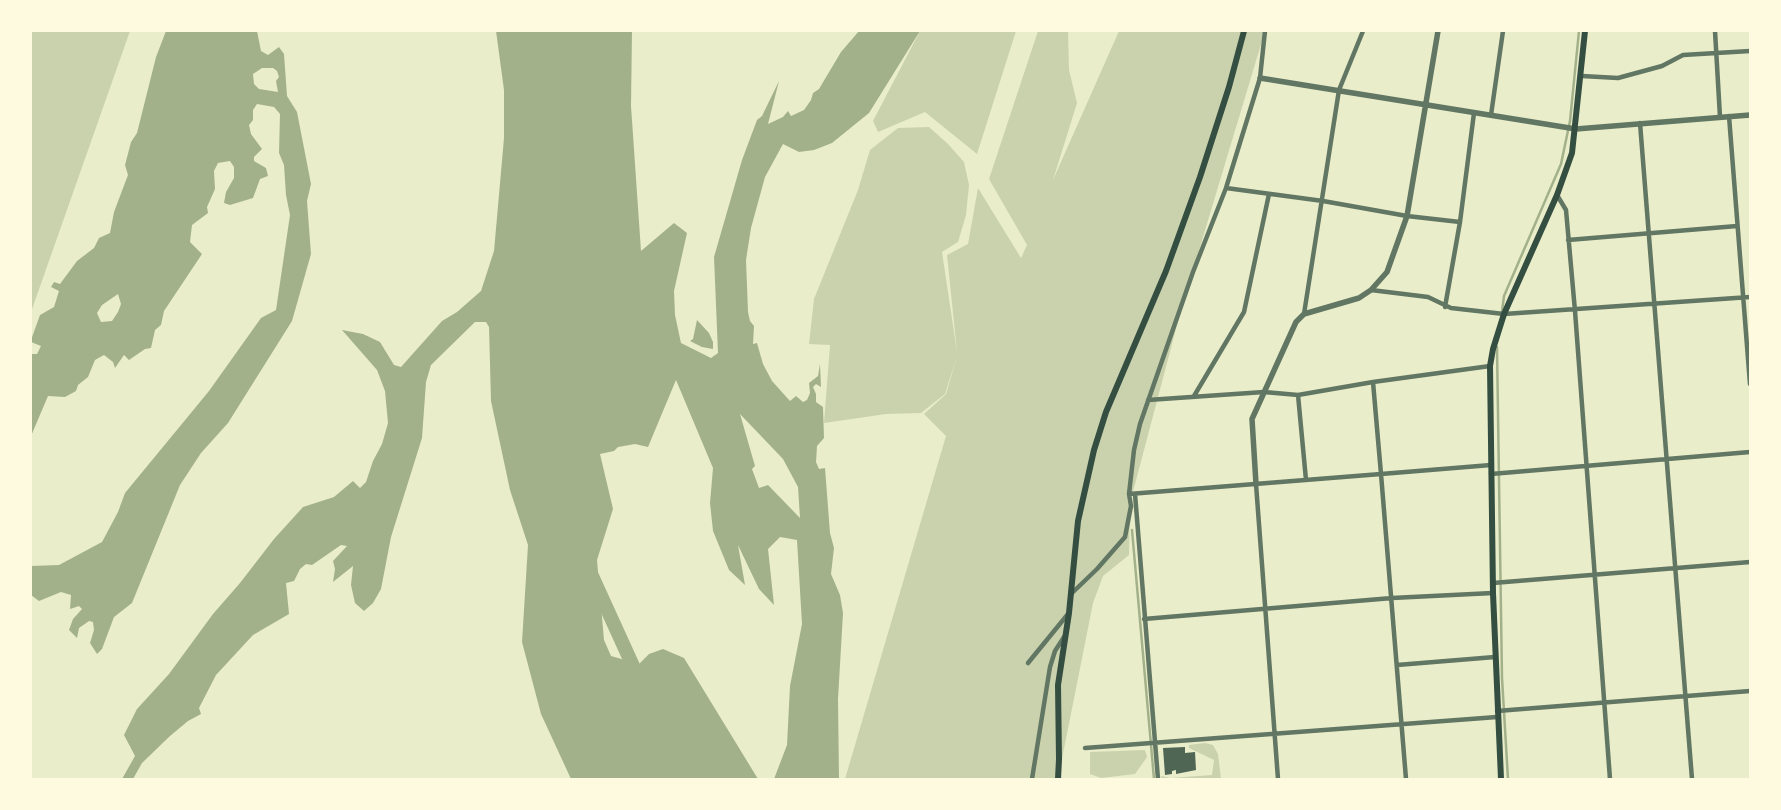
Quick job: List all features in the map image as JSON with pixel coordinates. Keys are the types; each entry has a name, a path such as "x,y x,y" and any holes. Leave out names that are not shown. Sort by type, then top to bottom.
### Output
{"main road":[{"path":"1058,779 1060,759 1058,685 1072,593 1078,521 1094,450 1106,412 1166,270 1200,177 1244,31"},
{"path":"1501,779 1493,593 1490,366 1493,349 1504,314 1557,195 1572,153 1582,76 1585,31"}],"street":[{"path":"1072,593 1126,537 1131,506 1129,494 1134,450 1148,400 1193,272 1226,188 1260,78 1265,31"},
{"path":"1304,314 1339,90 1363,31"},
{"path":"1278,779 1252,420 1296,322 1304,314 1359,298 1372,290 1387,272 1407,216 1438,31"},
{"path":"1491,115 1503,31"},
{"path":"1715,31 1720,116"},
{"path":"1582,76 1618,78 1662,66 1683,55 1750,51"},
{"path":"1260,78 1576,129 1750,115"},
{"path":"1445,307 1460,222 1474,113"},
{"path":"1729,116 1736,226 1750,384"},
{"path":"1640,123 1692,779"},
{"path":"1226,188 1323,201 1407,216 1460,222"},
{"path":"1194,396 1244,312 1269,194"},
{"path":"1557,195 1566,210 1610,779"},
{"path":"1568,240 1736,226"},
{"path":"1372,290 1428,297 1445,307 1504,314 1750,297"},
{"path":"1148,400 1264,392 1298,395 1372,382 1490,366"},
{"path":"1372,382 1406,779"},
{"path":"1298,395 1306,480"},
{"path":"1491,474 1750,452"},
{"path":"1129,494 1491,465"},
{"path":"1135,494 1158,779"},
{"path":"1493,583 1750,562"},
{"path":"1144,619 1392,598 1493,593"},
{"path":"1028,663 1069,613"},
{"path":"1032,779 1050,667 1055,651 1065,635"},
{"path":"1397,665 1495,657"},
{"path":"1085,748 1402,725 1604,702 1750,691"}],"shaded area":[{"path":"31,31 130,31 31,312"},
{"path":"166,31 257,31 261,51 268,55 279,47 284,54 287,96 297,112 311,184 307,201 311,254 292,321 228,423 201,453 180,485 132,603 114,617 102,649 97,654 90,643 94,630 93,622 89,621 79,628 77,638 69,630 73,619 82,609 79,606 70,609 71,595 61,592 39,601 31,595 31,566 59,565 102,542 118,512 125,493 209,391 261,318 276,310 290,215 286,195 284,165 279,153 280,114 274,107 257,104 253,110 253,120 249,125 251,134 262,149 254,157 254,161 266,168 268,176 260,179 253,198 230,205 224,203 226,192 234,178 234,167 230,161 218,163 214,171 215,189 207,207 208,213 192,225 190,242 202,254 164,311 161,325 155,330 151,348 145,349 129,360 124,355 115,368 113,362 104,355 95,360 88,377 78,385 76,391 65,397 48,396 31,436 31,354 37,354 41,346 31,342 31,340 40,315 54,307 59,291 51,287 54,282 60,284 77,261 94,248 99,238 110,233 114,212 128,175 125,165 131,142 137,133 156,57","holes":["262,68 273,68 277,71 279,77 276,81 278,92 259,89 254,84 253,74","118,294 121,304 118,312 112,321 101,322 97,313 102,305"]},
{"path":"496,31 632,31 631,106 641,251 674,223 687,233 674,291 675,315 681,343 711,358 718,353 714,257 742,160 757,120 762,116 779,81 768,124 783,117 788,111 791,116 804,110 811,100 813,93 819,89 841,52 859,31 920,31 869,113 832,143 814,150 799,152 783,144 765,177 751,228 746,260 748,312 750,321 754,326 753,344 757,343 763,364 772,381 790,401 796,396 803,402 807,400 810,393 809,383 818,376 820,364 821,387 816,384 813,387 816,394 816,402 823,407 824,438 817,446 816,462 819,469 825,468 830,533 834,548 831,574 840,595 843,613 838,699 839,779 774,779 787,745 790,686 802,624 797,540 780,537 768,549 774,605 759,589 738,545 745,585 729,570 713,531 710,503 713,468 676,380 648,447 635,444 618,447 614,451 600,454 613,509 597,560 604,640 611,656 639,664 649,654 663,649 684,658 758,779 571,779 541,714 522,642 528,545 510,490 491,401 489,327 486,322 475,322 431,365 426,382 422,438 391,537 381,589 373,603 364,611 355,603 351,585 353,566 333,582 335,569 333,561 347,546 341,545 312,565 306,564 300,569 294,581 286,583 289,614 253,635 216,675 199,708 201,714 188,721 170,736 142,763 133,779 122,779 135,756 124,735 137,709 169,674 213,614 274,539 303,507 334,497 353,481 360,488 366,482 373,461 382,444 388,423 385,391 377,370 342,330 363,334 380,342 394,365 401,367 442,321 457,312 481,291 494,251 504,138 504,90","holes":["740,414 783,459 798,487 800,518 768,485 759,488 752,469 755,466"]},
{"path":"920,31 1016,31 977,154 925,112 878,132 873,121"},
{"path":"1038,31 1068,31 1069,70 1077,103 1053,180 1119,31 1265,31 1181,310 1130,503 1129,555 1103,576 1093,603 1058,779 845,779 946,436 924,414 946,394 957,356 945,394 921,413 886,414 824,423 830,345 809,344 814,299 858,190 870,150 898,128 929,127 964,162 969,185 966,215 958,242 942,252 957,352 947,255 968,244 978,188 1021,258 1027,245 989,179"},
{"path":"697,320 709,333 713,342 713,349 702,347 690,341 693,339"},
{"path":"1205,743 1213,745 1218,754 1221,779 1162,779 1161,776 1170,778 1212,775 1214,760 1189,748 1189,745"},
{"path":"1145,750 1147,757 1135,774 1101,778 1090,774 1090,752"}],"building":[{"path":"1185,747 1185,753 1195,752 1196,770 1176,774 1176,770 1172,771 1172,774 1165,775 1163,748"}],"waterway":[{"path":"1502,312 1504,296 1561,164 1570,121 1579,31"},
{"path":"1497,347 1502,678 1508,779"},
{"path":"1132,530 1154,779"},
{"path":"592,576 638,677"}]}
